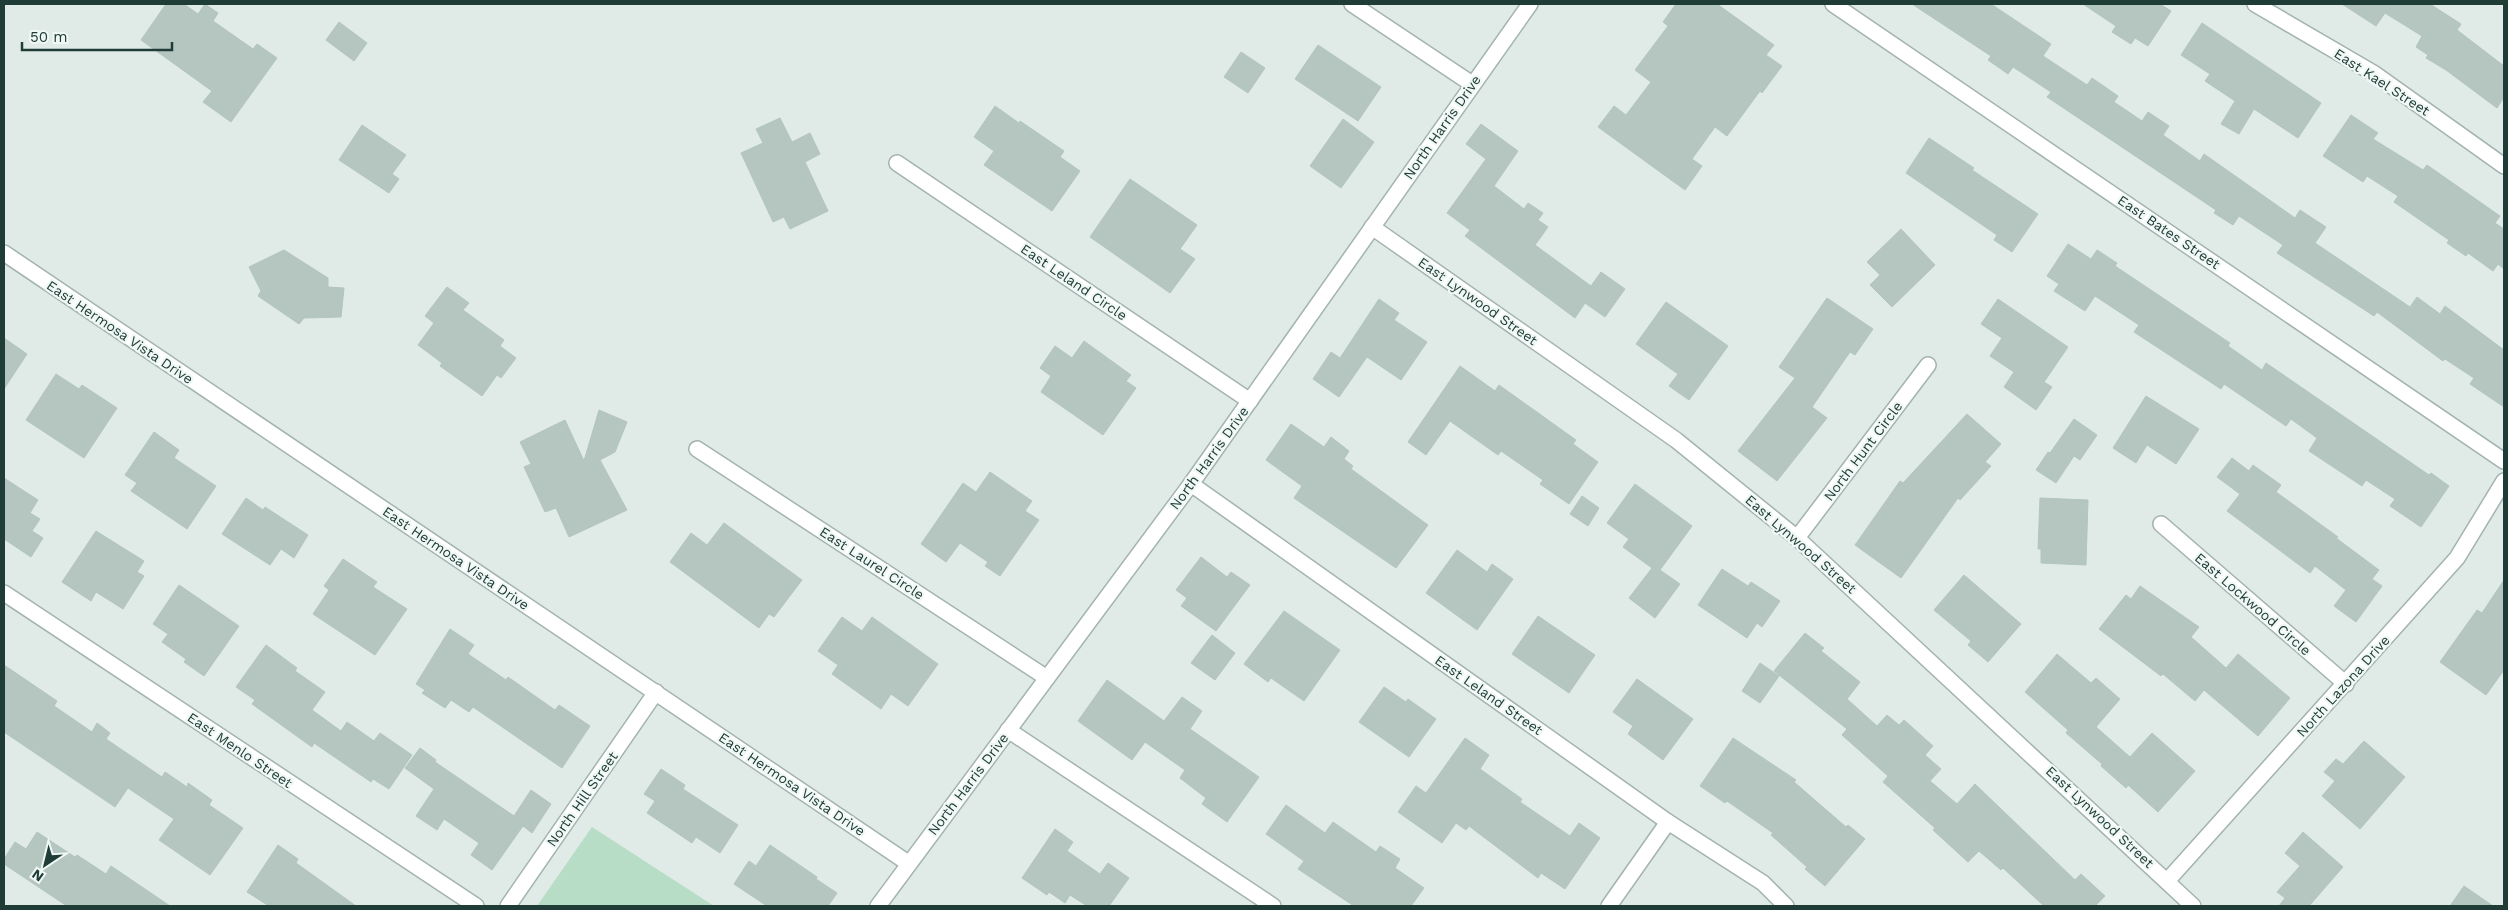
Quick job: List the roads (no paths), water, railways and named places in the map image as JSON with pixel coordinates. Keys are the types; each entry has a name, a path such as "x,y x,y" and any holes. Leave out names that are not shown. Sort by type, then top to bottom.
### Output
{"street":[{"path":"1352,4 1472,84"},
{"name":"North Harris Drive","path":"878,906 908,863 1191,484 1530,4"},
{"name":"East Bates Street","path":"1833,4 2504,461"},
{"name":"East Kael Street","path":"2255,4 2375,74 2504,166"},
{"name":"East Leland Circle","path":"898,163 1250,400"},
{"name":"East Lynwood Street","path":"1372,227 1676,440 1797,538 2168,880 2193,906"},
{"name":"East Hermosa Vista Drive","path":"4,253 908,863"},
{"name":"North Hunt Circle","path":"1797,538 1928,365"},
{"name":"East Laurel Circle","path":"697,449 1047,678"},
{"name":"North Lazona Drive","path":"2168,880 2346,684 2457,558 2504,481"},
{"name":"East Leland Street","path":"1191,484 1668,822 1763,883 1786,906"},
{"name":"East Lockwood Circle","path":"2161,524 2346,684"},
{"name":"East Menlo Street","path":"4,593 476,906"},
{"name":"North Hill Street","path":"508,906 656,692"},
{"path":"1008,730 1273,906"},
{"path":"1609,906 1668,822"}]}
